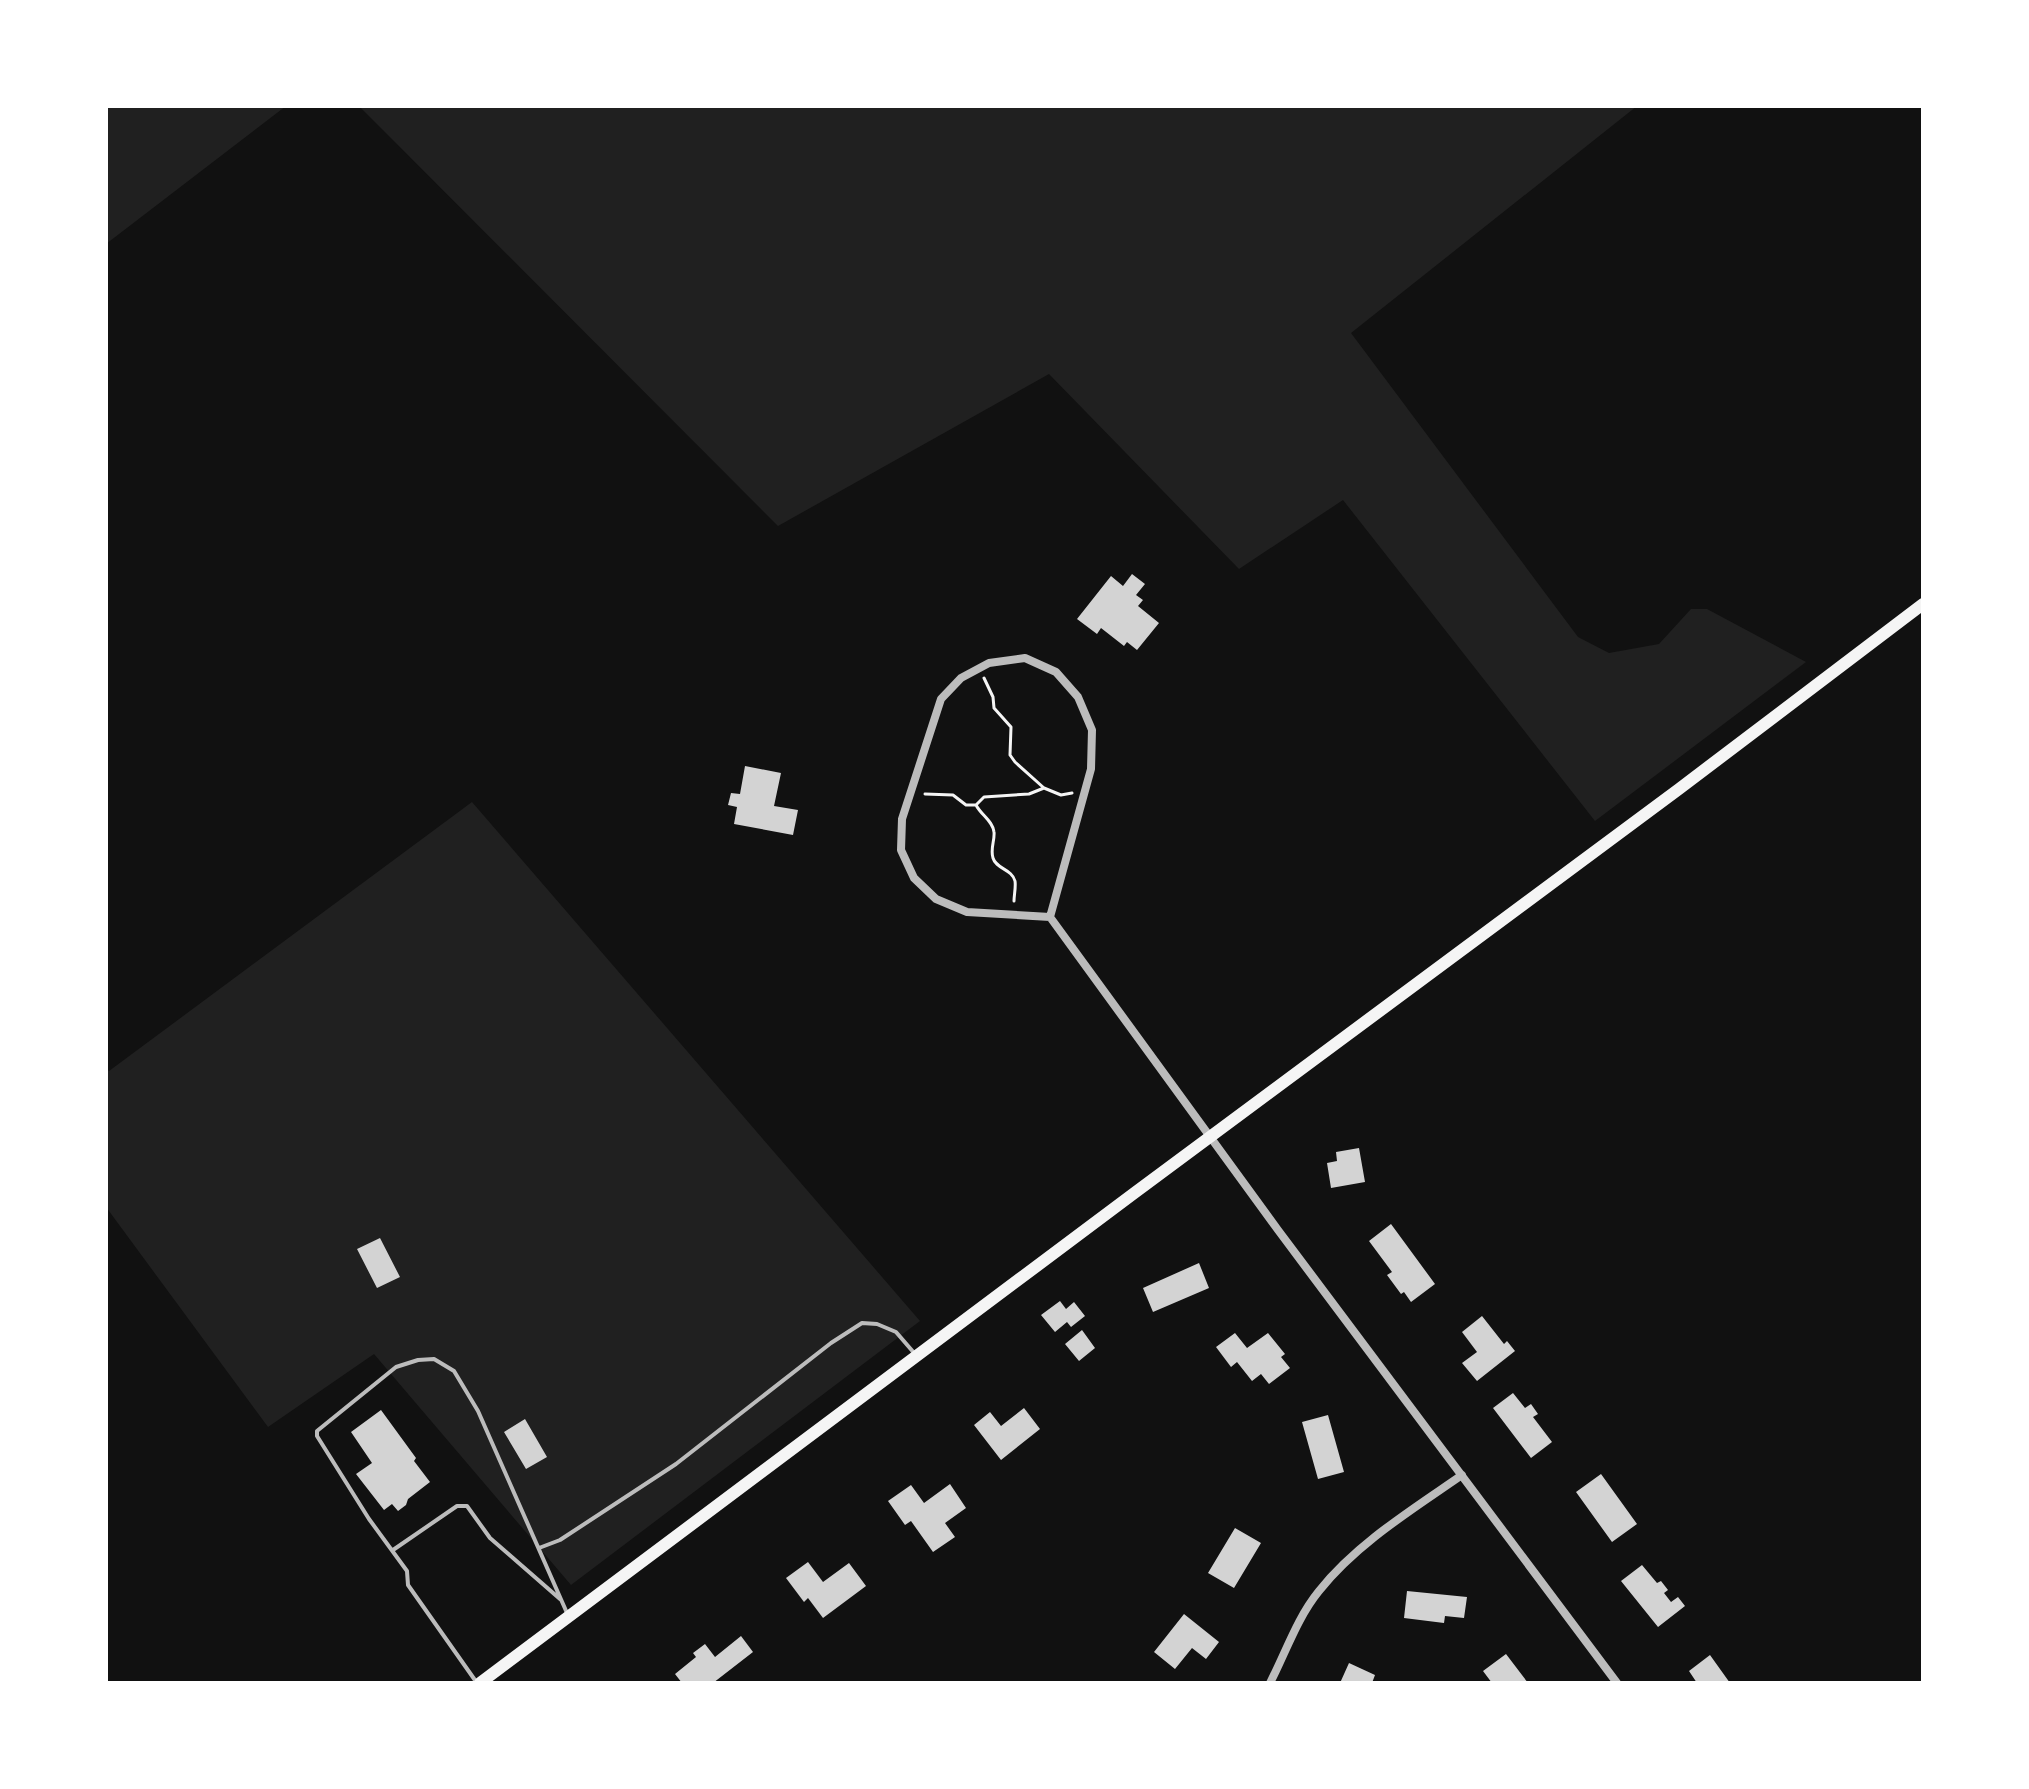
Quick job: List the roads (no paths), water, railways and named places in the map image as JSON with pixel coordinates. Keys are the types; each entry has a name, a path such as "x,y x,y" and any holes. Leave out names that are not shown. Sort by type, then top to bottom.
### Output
{"main road":[{"path":"478,1683 1923,604"}],"street":[{"path":"1025,658 1056,672 1078,697 1092,730 1091,769 1050,917 967,912 936,899 914,878 901,850 902,819 941,699 961,678 989,663 1025,658"},
{"path":"1050,917 1209,1137 1617,1683"},
{"path":"1270,1683 1302,1615 1339,1569 1370,1542 1462,1475"}],"lane":[{"path":"538,1548 560,1540 676,1464 831,1343 862,1323 877,1324 896,1332 917,1356"},
{"path":"478,1683 408,1585 407,1571 317,1436 317,1431 396,1367 434,1359 454,1371 478,1411 569,1617"},
{"path":"393,1551 457,1506 467,1506 490,1538 561,1600"}]}
